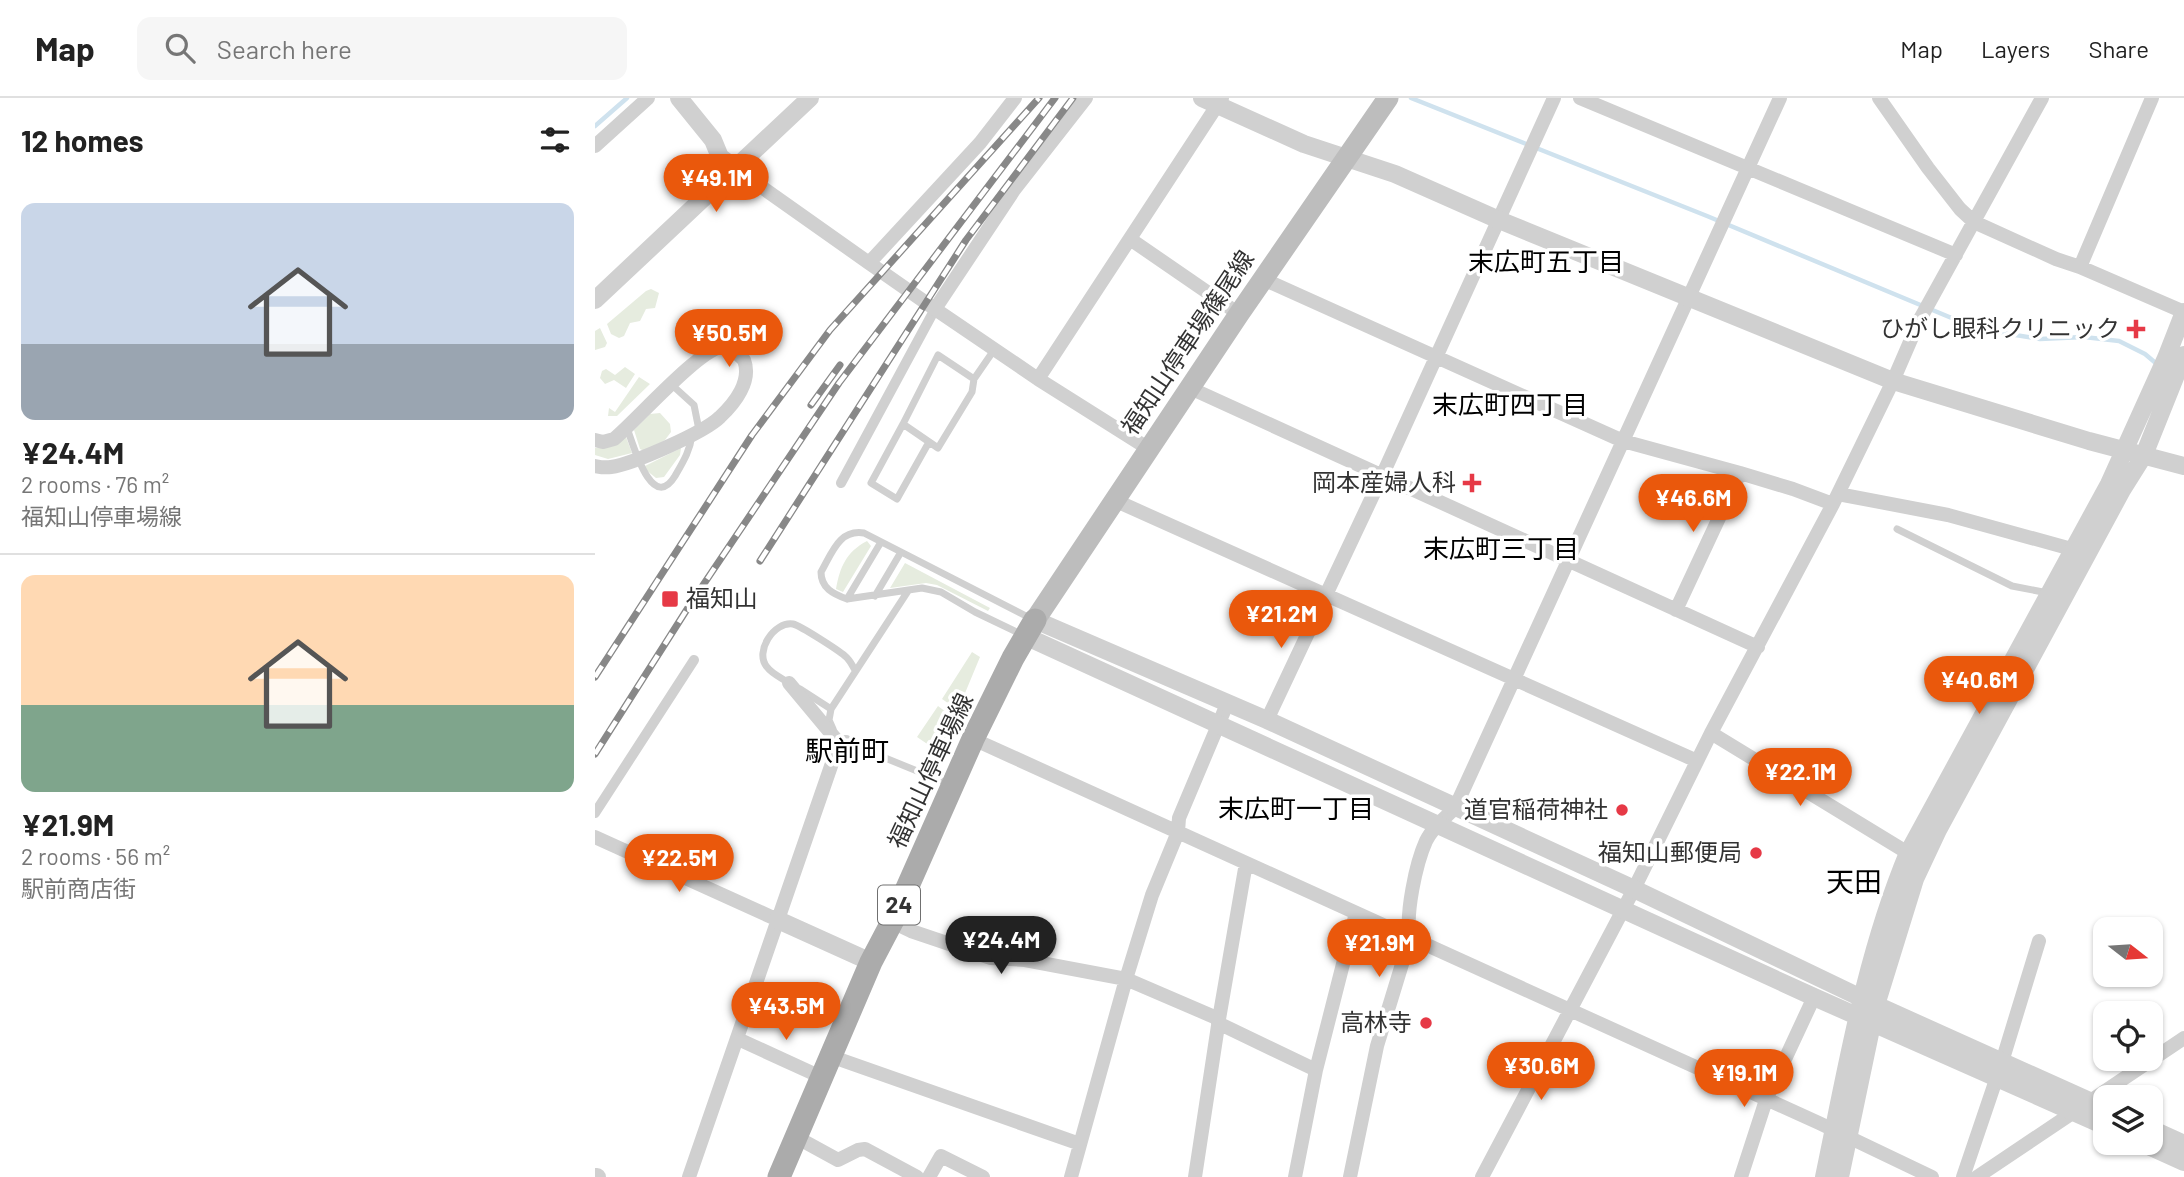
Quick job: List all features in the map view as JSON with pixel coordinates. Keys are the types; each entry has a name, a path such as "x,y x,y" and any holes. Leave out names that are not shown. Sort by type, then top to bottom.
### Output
{"main road":[{"name":"福知山停車場篠尾線","path":"1030,628 1239,314 1388,98"},
{"name":"福知山停車場線","path":"779,1177 871,962 892,922 974,739 1030,628"}],"street":[{"path":"595,146 648,98"},
{"path":"679,98 713,140 720,157 736,169 1038,379 1149,449"},
{"path":"595,300 810,98"},
{"path":"869,263 980,143 1015,98"},
{"path":"841,483 935,309 1014,190 1086,98"},
{"path":"1267,720 1328,595 1554,98"},
{"path":"1580,98 1956,255"},
{"path":"1350,1177 1377,1046 1409,938 1407,927 1412,888 1426,841 1438,824 1455,808 1780,98"},
{"path":"1867,1010 1915,879 1938,830 2080,555 2125,450 2177,359 2184,312 1974,222 1928,168 1879,98"},
{"path":"1482,1177 1624,909 1711,733 1835,499 1927,305 2042,98"},
{"path":"2080,267 2152,98"},
{"path":"1038,379 1130,239 1214,101 1304,144 1395,174 1499,220 1893,381 2184,466"},
{"path":"1130,239 1239,314"},
{"path":"1263,279 1623,442 1835,499 1948,515 2080,555"},
{"path":"595,440 603,442 614,439 703,356 718,347 727,347 744,360 747,377 742,389 719,419 638,460 611,467 595,466"},
{"path":"1190,388 1758,647"},
{"path":"1824,1177 1841,1134 1889,899 1908,853 2049,593 2080,555 2144,455 2157,396"},
{"path":"1676,610 1740,473"},
{"path":"1114,500 1697,761"},
{"path":"1030,628 1217,723 1814,997 1867,1010"},
{"path":"1030,628 1267,720 1634,889 1867,1010 1999,1070 2093,1121"},
{"path":"595,813 694,660"},
{"path":"689,1177 842,742 789,683"},
{"path":"1071,1177 1152,895 1178,832 1179,818 1227,704"},
{"path":"1711,733 1908,853"},
{"path":"974,739 1932,1177"},
{"path":"595,837 871,962"},
{"path":"1195,1177 1218,1021 1246,863"},
{"path":"1295,1177 1316,1070 1356,913"},
{"path":"892,922 991,958 1025,960 1126,979 1316,1070"},
{"path":"1963,1177 2039,941"},
{"path":"1741,1177 1766,1100 1814,997"},
{"path":"2123,1085 2184,1038"},
{"path":"738,1039 1080,1144"},
{"path":"1999,1070 2093,1102"},
{"path":"1977,1177 2074,1112 2093,1106"},
{"path":"1840,1177 1841,1134"},
{"path":"2163,1134 2184,1144"},
{"path":"796,1137 838,1160 865,1149 917,1177"},
{"path":"2163,1152 2184,1162"},
{"path":"929,1177 941,1156 983,1177"}],"lane":[{"path":"903,424 938,448 972,392 974,379 994,349"},
{"path":"929,442 897,499 871,482 938,355 974,379"},
{"path":"627,428 648,479 655,486 667,486 687,456 696,432 694,405 672,385"},
{"path":"1897,529 2012,586 2049,593"},
{"path":"857,532 901,552 1030,628 941,592 922,588 847,599 825,586 821,572 841,538 848,533 857,532"},
{"path":"847,599 881,542"},
{"path":"875,596 901,552"},
{"path":"908,591 831,709 829,720 842,742 953,785"},
{"path":"831,709 767,668 763,661 764,647 773,631 783,625 795,624 848,658 855,670"}],"shaded area":[{"path":"651,289 659,293 655,308 646,309 640,321 630,323 624,336 619,338 611,334 607,324"},
{"path":"600,328 607,343 605,347 595,350 595,331"},
{"path":"625,367 635,374 626,388 614,380 605,384 600,378 602,371 606,369 615,375"},
{"path":"639,377 650,384 617,416 608,416 609,408 615,412"},
{"path":"660,413 670,424 671,432 665,440 644,451 640,449 634,430 650,414"},
{"path":"626,437 632,453 608,459 595,455 595,448 606,448"},
{"path":"681,448 680,455 664,477 656,478 646,470 645,466"},
{"path":"867,541 871,546 843,592 836,589 845,561"},
{"path":"905,563 990,608 988,611 937,585 926,583 890,588"},
{"path":"972,652 980,657 958,710 942,699"},
{"path":"938,706 954,718 939,752 917,737"}],"waterway":[{"path":"595,126 627,98"},
{"path":"1411,98 1707,216 1978,329 2040,339 2084,337 2119,341 2145,354 2158,365"}],"railway":[{"path":"595,677 752,435 830,330 1039,98"},
{"path":"595,754 691,603 839,383 1055,98"},
{"path":"760,561 966,240 1073,98"},
{"path":"811,405 840,365"}],"place":[{"name":"ひがし眼科クリニック","path":"2136,329"},
{"name":"岡本産婦人科","path":"1472,483"},
{"name":"福知山","path":"670,599"},
{"name":"道官稲荷神社","path":"1622,810"},
{"name":"福知山郵便局","path":"1756,853"},
{"name":"高林寺","path":"1426,1023"}],"district":[{"name":"末広町五丁目","path":"1546,262"},
{"name":"末広町四丁目","path":"1510,405"},
{"name":"末広町三丁目","path":"1501,549"},
{"name":"駅前町","path":"847,751"},
{"name":"末広町一丁目","path":"1296,809"},
{"name":"天田","path":"1854,882"}]}
